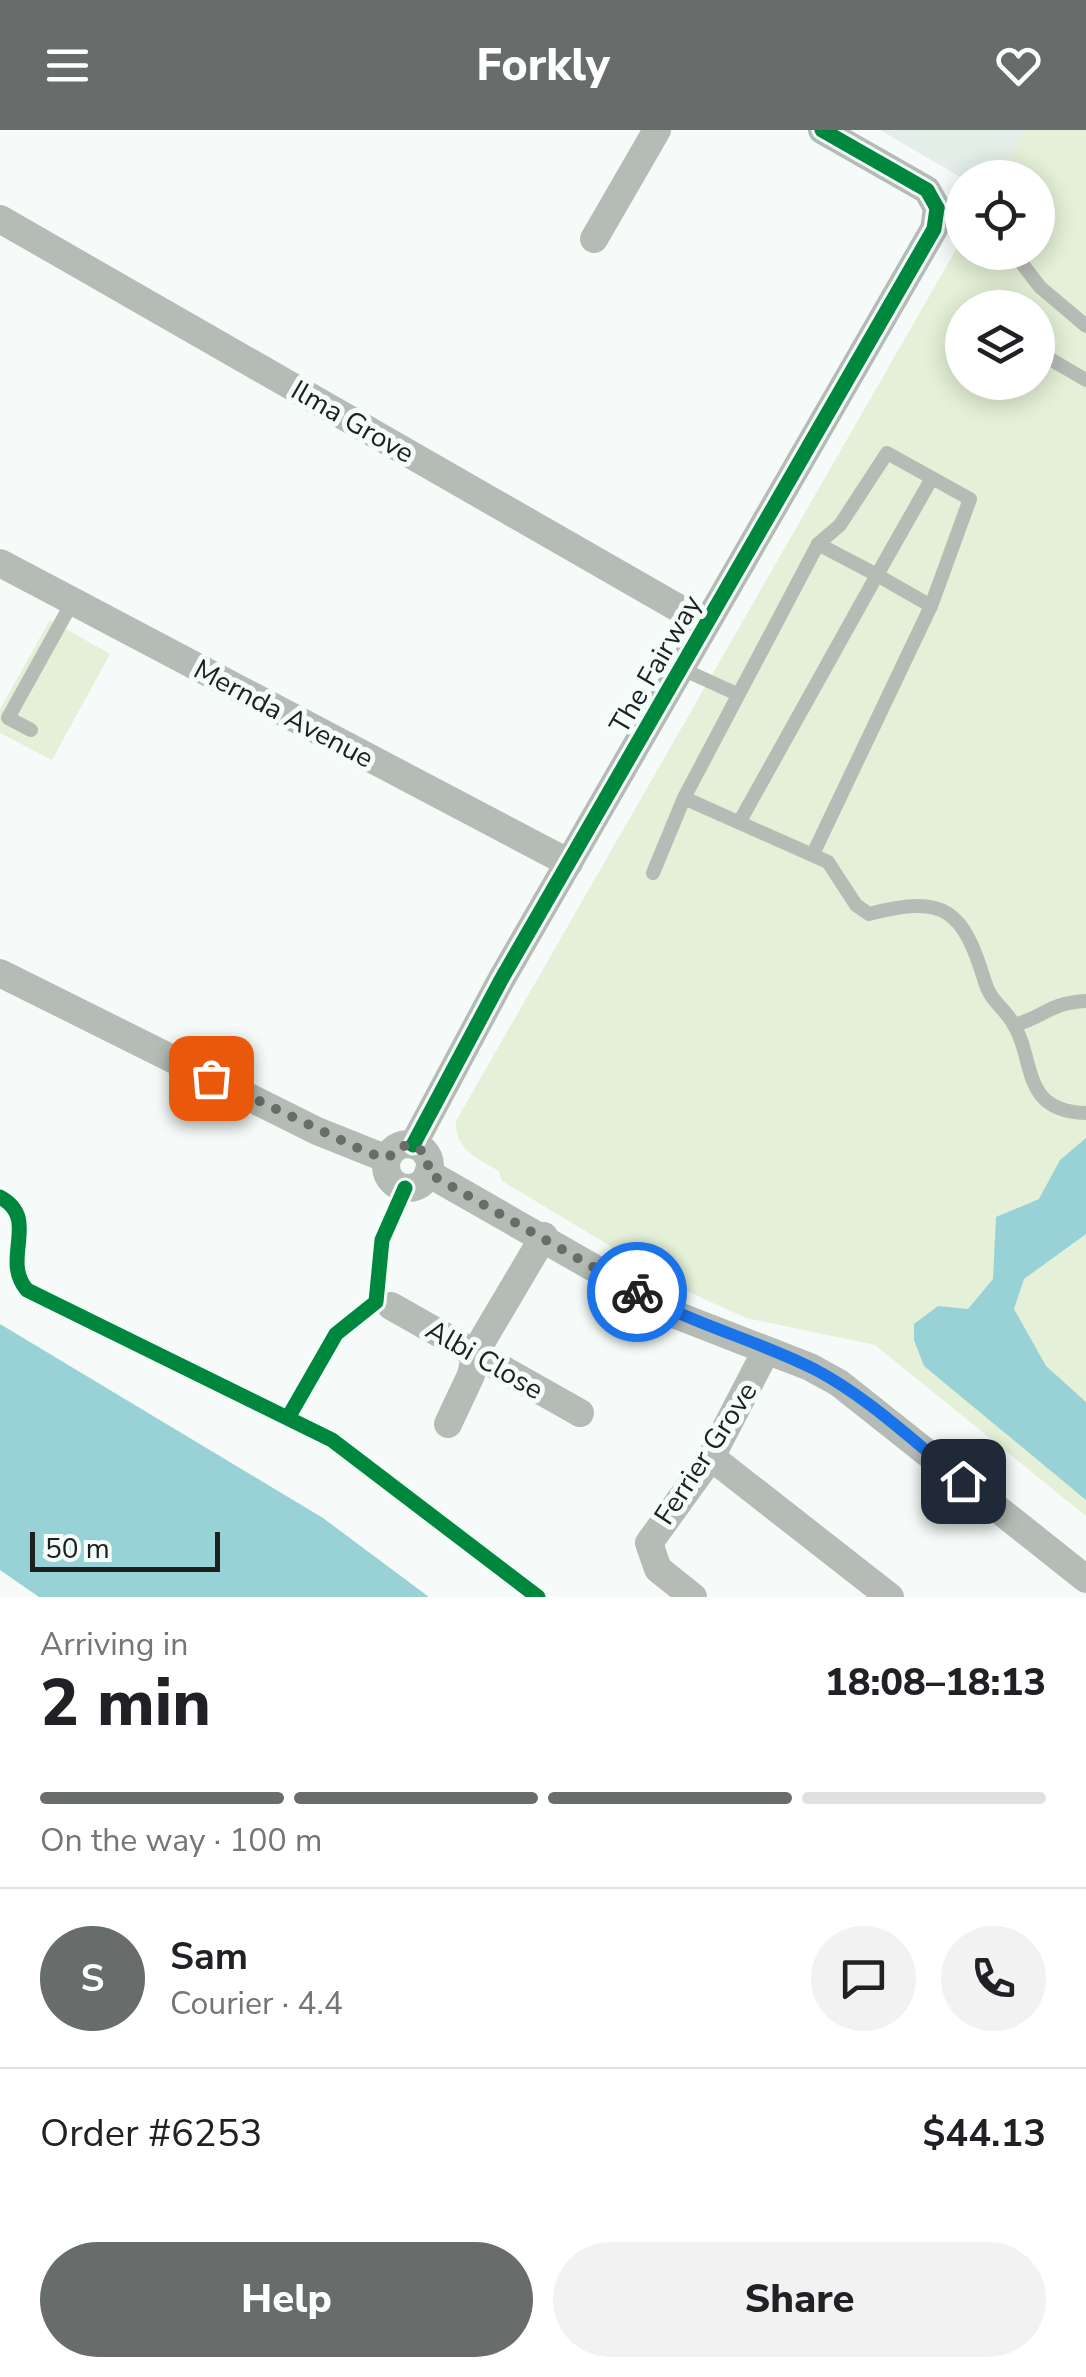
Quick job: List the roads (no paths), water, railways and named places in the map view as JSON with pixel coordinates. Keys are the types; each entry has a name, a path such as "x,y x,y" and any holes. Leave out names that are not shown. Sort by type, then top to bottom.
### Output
{"street":[{"path":"594,239 657,130"},
{"path":"822,130 927,190 945,211"},
{"name":"The Fairway","path":"414,1145 680,668 945,214"},
{"name":"Ilma Grove","path":"0,219 706,624"},
{"name":"Mernda Avenue","path":"0,562 569,863"},
{"path":"0,973 317,1131 388,1158"},
{"path":"414,1145 428,1157 428,1173 418,1186 400,1186 387,1174 388,1158 396,1148 414,1145"},
{"path":"428,1173 676,1315 839,1383 1086,1579"},
{"path":"448,1424 472,1375 476,1351 544,1236"},
{"name":"Albi Close","path":"390,1306 580,1413"},
{"name":"Ferrier Grove","path":"693,1597 658,1569 649,1543 711,1456 766,1352"},
{"path":"711,1456 890,1597"}],"lane":[{"path":"1027,270 1040,287 1086,326"},
{"path":"1055,362 1086,380"},
{"path":"653,873 684,798 818,544 840,525 887,453 970,499 931,606 813,854"},
{"path":"740,821 932,478"},
{"path":"818,544 931,606"},
{"path":"31,730 8,718 73,602"},
{"path":"680,668 738,694"},
{"path":"684,798 828,862 856,905 869,914 910,904 951,914 972,940 985,985 1014,1025 1034,1086 1052,1105 1086,1113"},
{"path":"1014,1025 1062,1001 1086,1001"}],"water":[{"path":"1086,1138 1086,1234 1024,1279 1014,1309 1046,1366 1086,1402 1086,1500 924,1366 914,1340 914,1324 938,1306 968,1309 993,1279 996,1217 1039,1199 1060,1160"},
{"path":"0,1324 323,1518 429,1597 39,1597 0,1570"}]}
